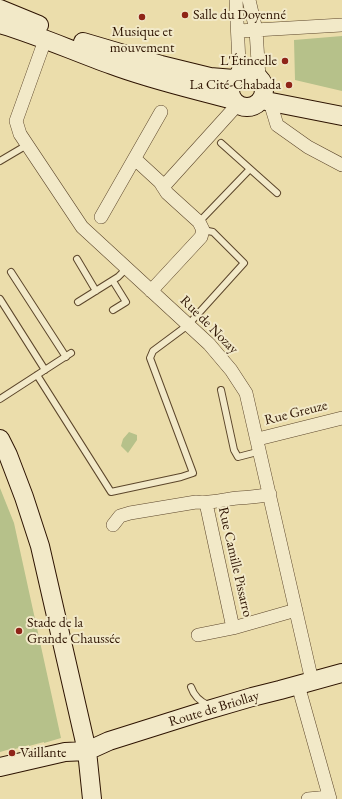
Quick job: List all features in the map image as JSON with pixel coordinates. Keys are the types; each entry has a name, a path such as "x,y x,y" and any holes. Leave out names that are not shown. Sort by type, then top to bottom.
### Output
{"main road":[{"path":"0,9 94,46 210,77 236,78 249,73 263,92 342,116"},
{"path":"0,24 114,66 159,81 236,102 248,107 253,106 263,92"},
{"path":"45,40 49,36 52,36 76,45 94,46"},
{"path":"236,78 231,83 230,92 236,102"},
{"path":"263,92 342,105"},
{"path":"0,439 22,490 40,546 87,751 92,799"},
{"name":"Route de Briollay","path":"87,751 109,741 217,707 342,673"},
{"path":"0,767 65,752 87,751"}],"street":[{"path":"236,0 239,63 236,78"},
{"path":"249,0 256,30 263,92 277,126 308,147 342,165"},
{"path":"238,31 342,25"},
{"name":"Rue de Nozay","path":"45,40 16,121 20,134 82,227 209,344 231,370 246,393 296,610 305,683 330,798"},
{"path":"163,187 236,102"},
{"path":"101,217 161,112"},
{"path":"135,159 160,182 167,194 201,226 201,237 152,291"},
{"name":"Rue Greuze","path":"259,445 342,418"},
{"path":"113,525 116,520 124,514 196,502 206,503 238,498 253,498 270,494"},
{"name":"Rue Camille Pissarro","path":"206,503 233,628"},
{"name":"Rue Camille Pissarro","path":"198,636 233,628 296,610"},
{"path":"308,799 330,798"}],"lane":[{"path":"221,143 277,193"},
{"path":"0,161 27,145"},
{"path":"37,375 111,492 193,473 150,358 153,351 188,325 244,263 213,232 201,226 250,169"},
{"path":"77,259 96,291"},
{"path":"78,302 113,281 127,268"},
{"path":"0,398 68,355 11,272"},
{"path":"113,281 126,302 113,310"},
{"path":"0,299 45,370"},
{"path":"221,390 234,450 238,456 259,445"},
{"path":"191,687 193,693 200,700 207,705 217,707"}],"green space":[{"path":"342,36 342,91 295,80 294,40"},
{"path":"129,432 137,435 137,440 128,453 121,446 123,439"},
{"name":"Stade de la Grande Chaussée","path":"0,488 14,523 61,738 0,752"}],"place":[{"name":"Salle du Doyenné","path":"185,15"},
{"name":"Musique et mouvement","path":"142,17"},
{"name":"L'Étincelle","path":"285,61"},
{"name":"La Cité-Chabada","path":"289,85"},
{"name":"Stade de la Grande Chaussée","path":"19,631"},
{"name":"Vaillante","path":"12,753"}]}
